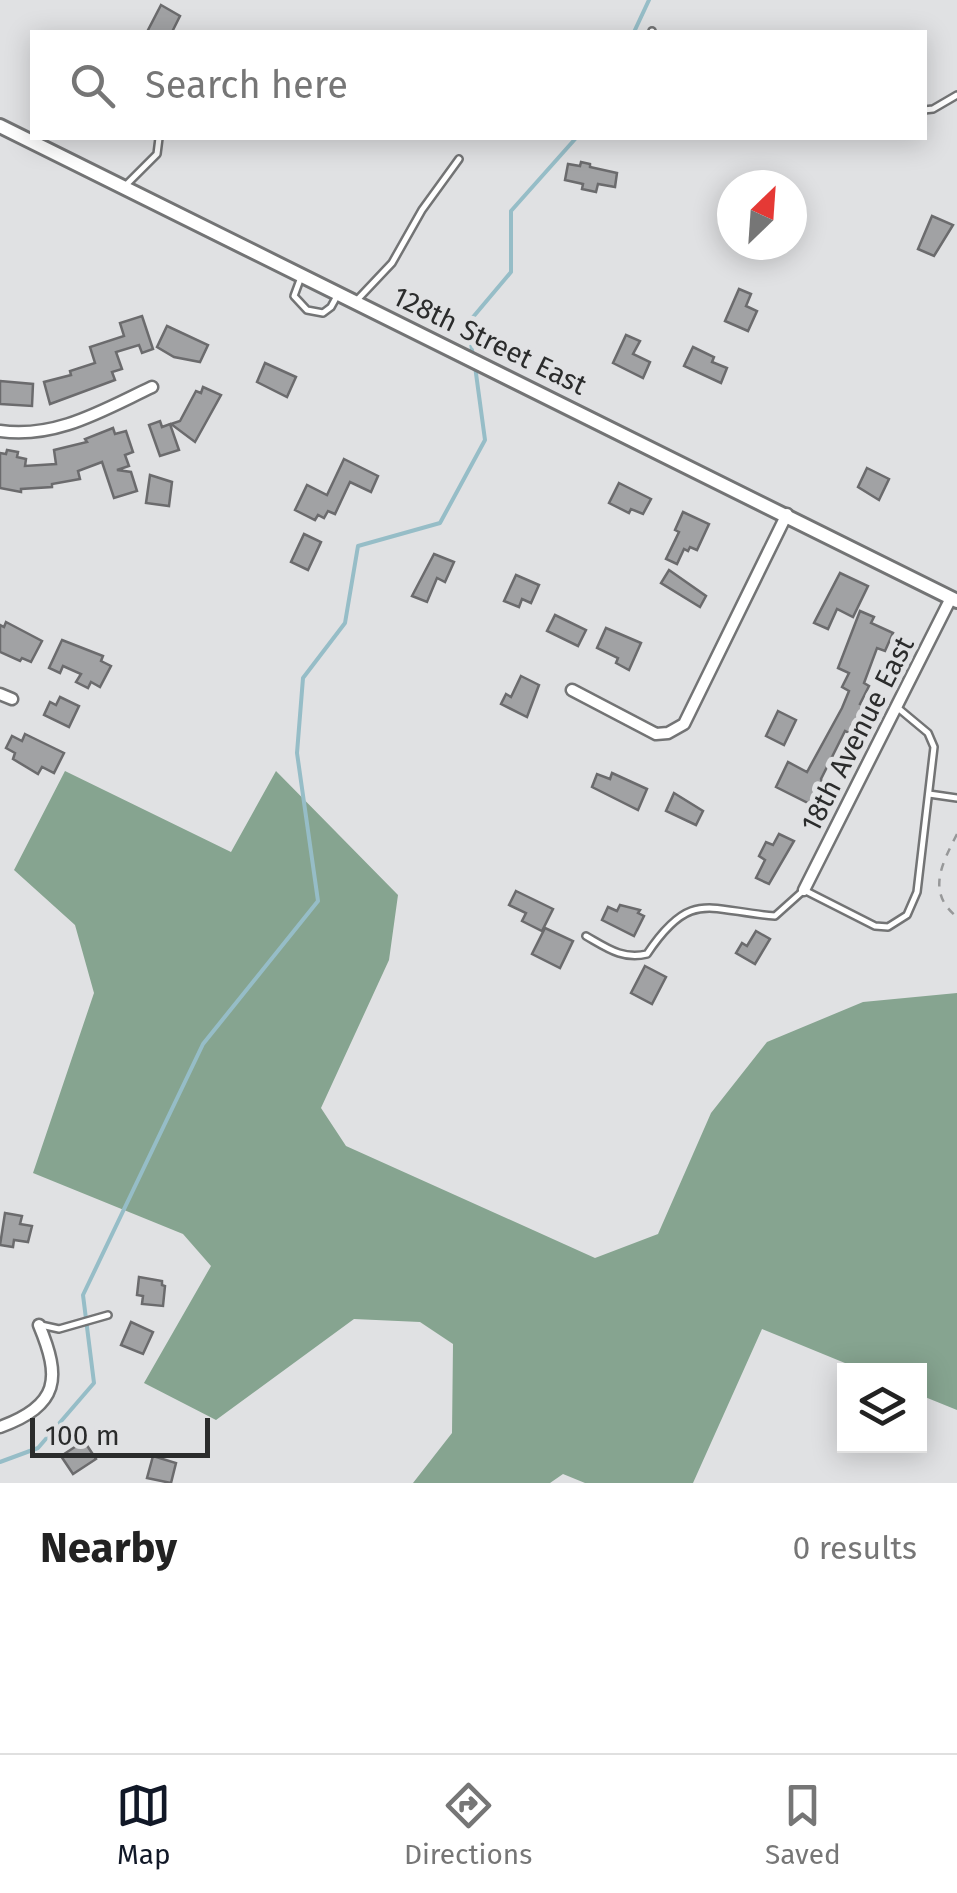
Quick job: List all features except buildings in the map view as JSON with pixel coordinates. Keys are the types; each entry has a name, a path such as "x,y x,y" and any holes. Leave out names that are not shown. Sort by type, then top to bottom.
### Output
{"street":[{"name":"128th Street East","path":"0,126 954,599"},
{"path":"0,431 42,432 61,428 152,387"},
{"path":"572,690 656,734 668,733 684,724 787,514"},
{"name":"18th Avenue East","path":"804,890 954,599"},
{"path":"0,1427 34,1408 53,1382 52,1363 38,1325"}],"lane":[{"path":"927,109 957,95"},
{"path":"124,188 158,154 159,140"},
{"path":"356,302 392,263 422,210 458,159"},
{"path":"302,275 294,296 307,310 323,313 339,293"},
{"path":"586,936 620,956 637,957 648,954 664,928 686,912 702,906 720,906 742,914 776,916 804,890 876,926 897,923 914,904 933,741 897,706"},
{"path":"929,794 957,798"},
{"path":"38,1325 58,1329 108,1315"}],"path":[{"path":"957,834 943,861 938,882 942,902 957,917"}],"green space":[{"path":"65,771 231,852 276,771 398,895 389,960 321,1108 346,1146 595,1258 658,1234 711,1113 767,1042 863,1002 957,993 957,1410 927,1398 927,1363 845,1363 762,1329 693,1483 585,1483 563,1474 550,1483 413,1483 452,1433 453,1344 420,1322 354,1319 216,1420 144,1383 211,1266 183,1234 33,1173 94,993 75,925 14,870"}],"waterway":[{"path":"635,30 649,0"},
{"path":"473,357 468,323 511,272 511,211 574,140"},
{"path":"0,1462 38,1448 94,1383 83,1295 203,1044 318,901 297,753 303,678 345,623 358,546 440,523 485,440 475,366"}]}
